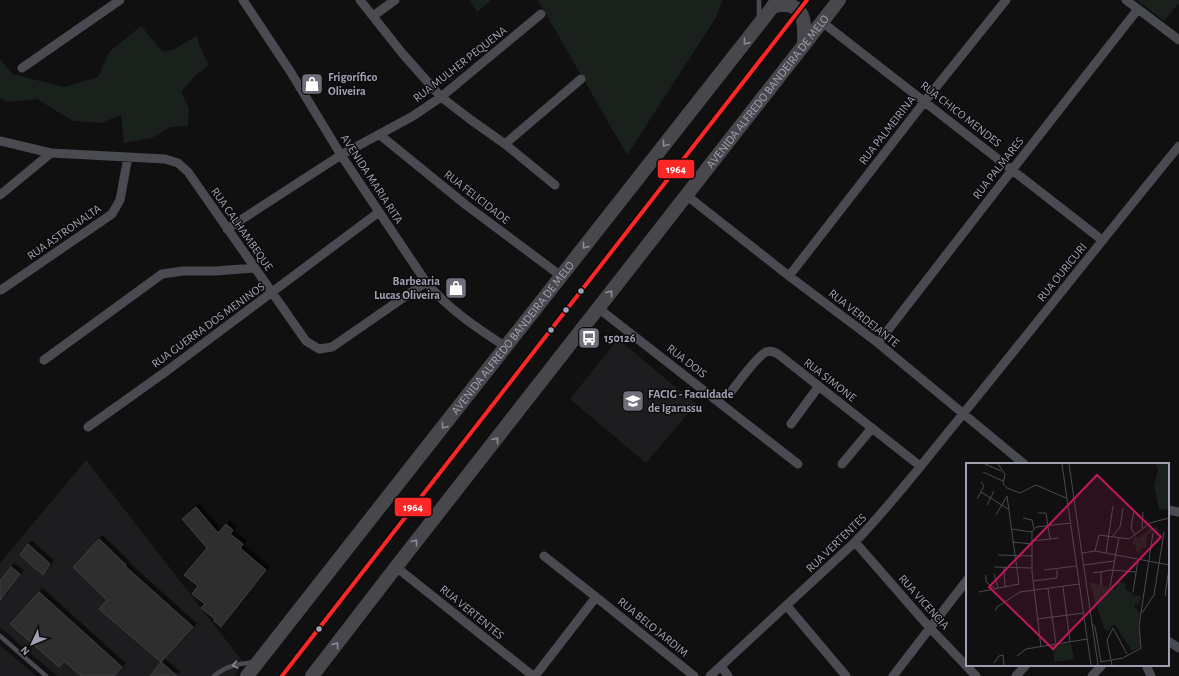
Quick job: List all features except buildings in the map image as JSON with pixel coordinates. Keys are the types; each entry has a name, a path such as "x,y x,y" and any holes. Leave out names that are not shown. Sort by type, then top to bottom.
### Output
{"highway":[{"name":"AVENIDA ALFREDO BANDEIRA DE MELO","path":"312,676 686,195 840,0"},
{"name":"AVENIDA ALFREDO BANDEIRA DE MELO","path":"247,676 776,3"},
{"path":"776,3 794,6 804,5 804,44"}],"street":[{"path":"22,68 120,0"},
{"path":"360,0 402,54 441,96 505,144 555,185"},
{"path":"372,16 395,0"},
{"name":"RUA PALMEIRINA","path":"789,276 925,101 1006,0"},
{"path":"1126,0 1179,40"},
{"name":"AVENIDA MARIA RITA","path":"248,2 341,155 426,282 437,296 466,320 506,347"},
{"name":"RUA PALMARES","path":"878,343 1138,9"},
{"name":"RUA MULHER PEQUENA","path":"228,229 341,155 413,116 441,96 541,14"},
{"name":"RUA CHICO MENDES","path":"822,22 1102,240"},
{"path":"505,144 581,79"},
{"name":"RUA FELICIDADE","path":"380,135 466,205 561,276"},
{"name":"RUA CALHAMBEQUE","path":"0,141 51,153 164,159 178,163 188,172 306,341 317,348 325,350 332,347 426,282"},
{"name":"RUA OURICURI","path":"964,414 1102,240 1179,146"},
{"path":"0,195 51,153"},
{"name":"RUA ASTRONALTA","path":"1,290 112,214 120,200 128,157"},
{"name":"RUA VERDEJANTE","path":"686,195 789,276 878,343 1023,463"},
{"name":"RUA GUERRA DOS MENINOS","path":"88,427 168,370 379,212"},
{"path":"44,360 162,274 183,271 254,268"},
{"name":"RUA DOIS","path":"598,308 798,464"},
{"name":"RUA SIMONE","path":"730,392 759,358 767,352 773,351 920,466"},
{"path":"791,424 819,386"},
{"name":"RUA VERTENTES","path":"710,676 787,606 875,522 964,414"},
{"path":"842,464 872,428"},
{"path":"1169,510 1179,512"},
{"name":"RUA VICENCIA","path":"855,542 930,628 966,666"},
{"name":"RUA BELO JARDIM","path":"544,556 694,676"},
{"name":"RUA VERTENTES","path":"396,567 534,676"},
{"path":"893,676 966,581"},
{"path":"534,676 596,597"},
{"path":"787,606 846,676"},
{"path":"1169,642 1179,648"},
{"path":"721,666 728,676"},
{"name":"RUA VICENCIA","path":"966,666 976,676"},
{"path":"1016,676 1025,666"},
{"path":"1092,676 1101,666"},
{"path":"1146,666 1151,676"}],"lane":[{"path":"759,0 760,24"},
{"path":"282,676 804,5"},
{"path":"0,636 46,676"},
{"path":"214,676 222,669 230,666 259,661"}],"shaded area":[{"path":"470,0 491,0 477,12"},
{"path":"538,0 723,0 715,19 627,155"},
{"path":"1137,0 1179,0 1179,3 1164,21"},
{"path":"141,26 163,52 174,49 197,36 199,45 209,65 195,76 181,92 189,108 188,126 170,127 152,138 124,143 121,115 101,123 73,121 37,99 8,102 0,98 0,59 12,74 64,87 98,77 109,52"},
{"name":"FACIG - Faculdade de Igarassu","path":"618,339 696,404 646,463 570,399"},
{"path":"86,460 243,662 234,676 57,676 0,627 0,563"},
{"path":"0,645 36,676 0,676"}],"transit line":[{"name":"1964","path":"282,676 807,0"}],"place":[{"name":"Frigorífico Oliveira","path":"312,84"},
{"name":"Barbearia Lucas Oliveira","path":"456,288"},
{"name":"150126","path":"589,338"},
{"name":"FACIG - Faculdade de Igarassu","path":"633,401"}]}
